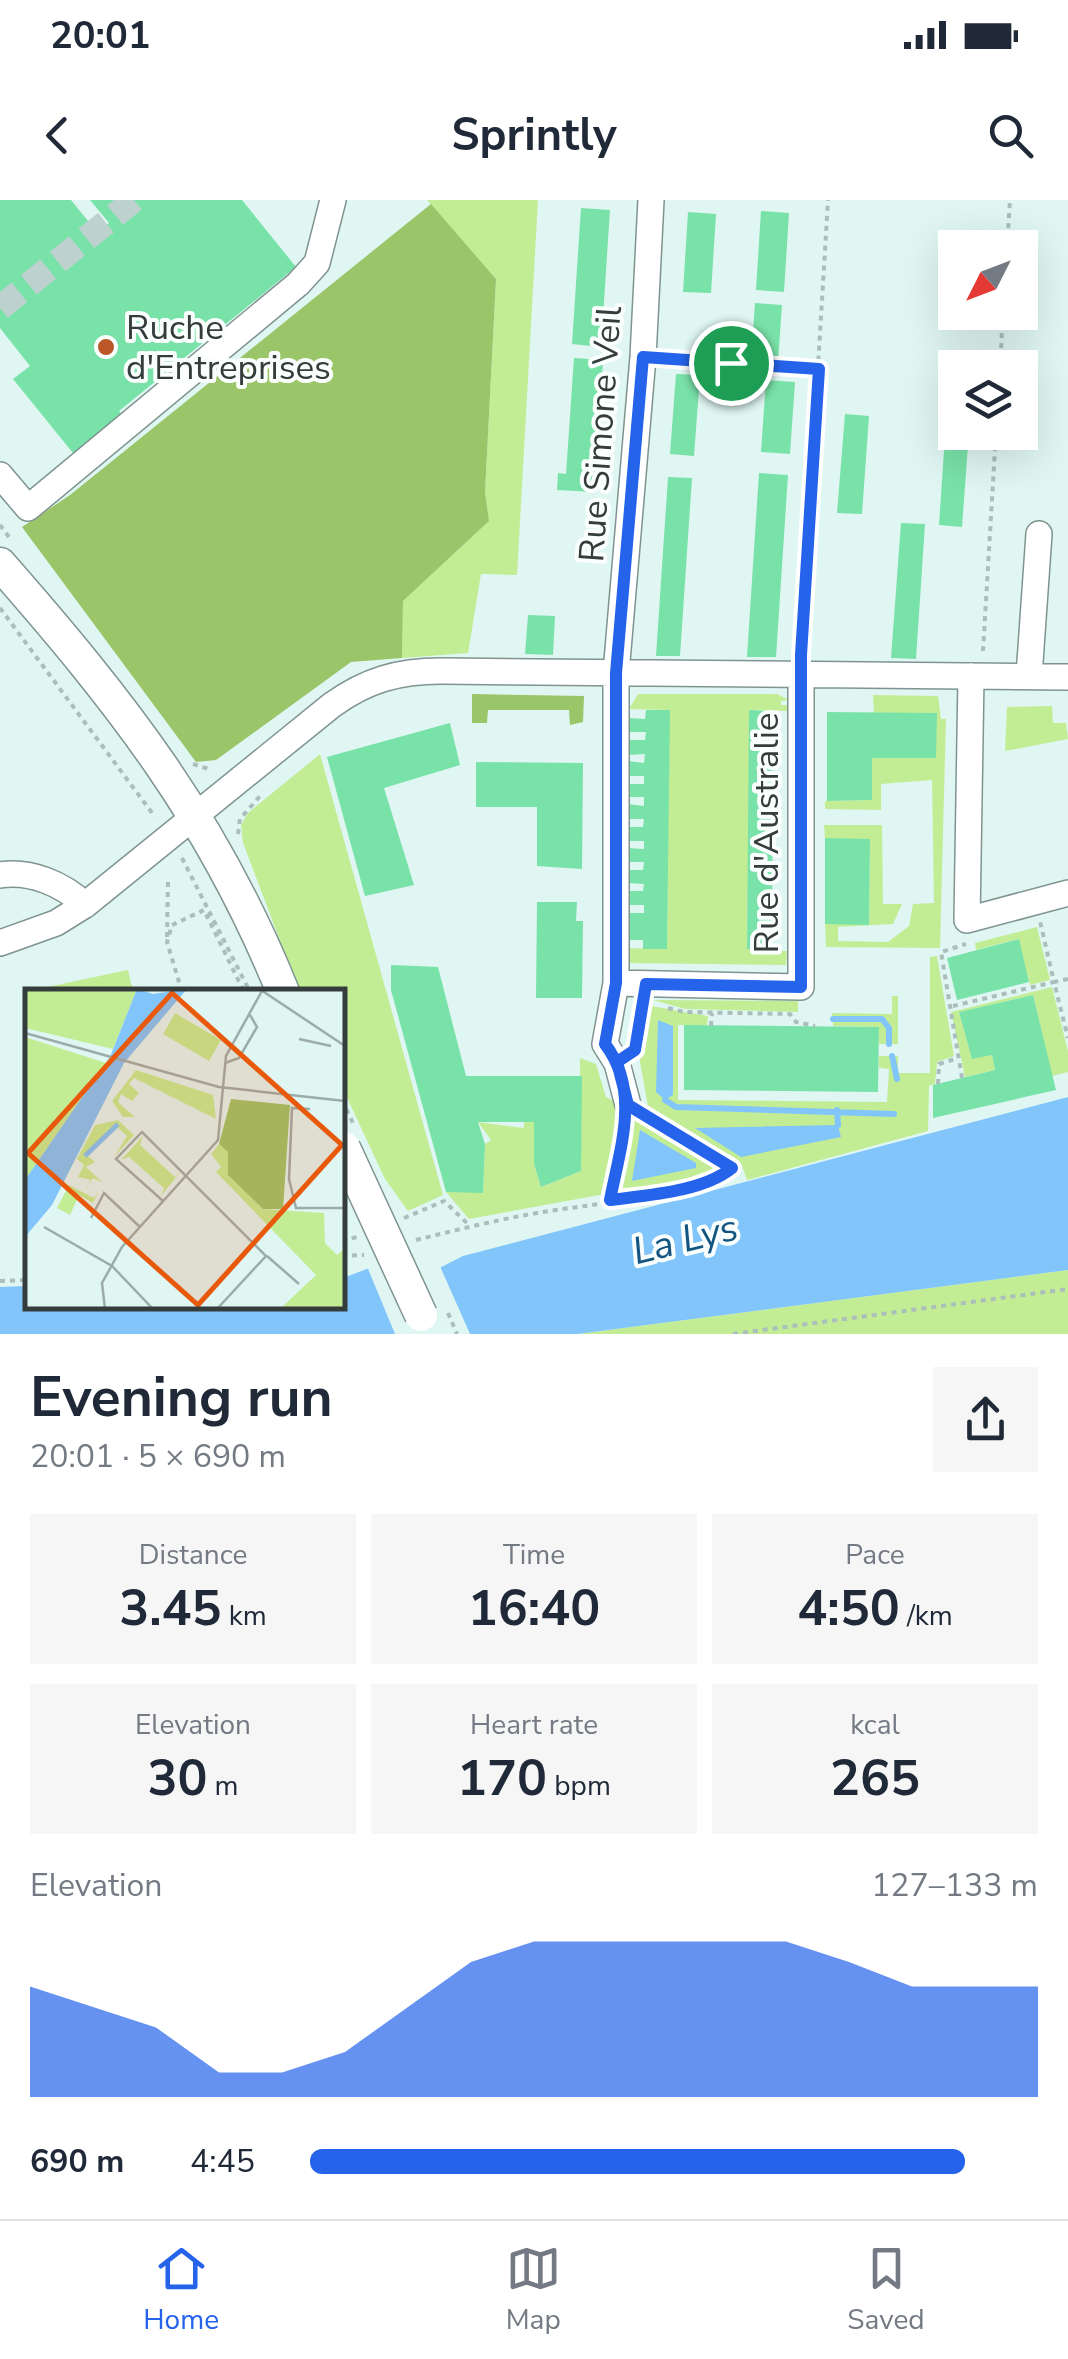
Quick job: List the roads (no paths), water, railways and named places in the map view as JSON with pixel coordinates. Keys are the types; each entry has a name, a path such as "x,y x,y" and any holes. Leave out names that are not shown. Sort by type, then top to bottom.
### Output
{"main road":[{"path":"0,567 183,829 240,892 282,989"},
{"path":"183,829 261,989"},
{"path":"346,1141 425,1325"}],"street":[{"path":"0,475 28,508 135,423 298,284 317,263 333,200"},
{"name":"Rue Simone Veil","path":"616,673 643,357 651,200"},
{"path":"1029,676 1039,534"},
{"path":"616,673 616,983 611,1053 628,1105"},
{"path":"0,943 56,923 84,905 183,829 254,786 347,695 393,674 1068,677"},
{"name":"Rue d'Australie","path":"616,983 648,996 801,987 801,675"},
{"path":"976,676 967,920 1068,894"},
{"path":"0,875 18,873 62,887 84,905"}],"water":[{"path":"658,1020 673,1026 673,1095 665,1100 656,1092"},
{"name":"La Lys","path":"1068,1097 1068,1270 577,1334 0,1334 0,1287 25,1286 25,1309 345,1309 345,1277 396,1258 416,1280 463,1256"},
{"path":"838,1125 841,1137 741,1157 695,1128"},
{"path":"640,1130 696,1163 696,1168 632,1181"}],"waterway":[{"path":"833,1019 882,1019 889,1028 889,1044"},
{"path":"892,1056 897,1079"},
{"path":"665,1100 676,1107 894,1114"},
{"path":"837,1110 838,1125"}],"tunnel":[{"path":"0,308 134,200"}],"place":[{"name":"Ruche d'Entreprises","path":"106,347"}]}
